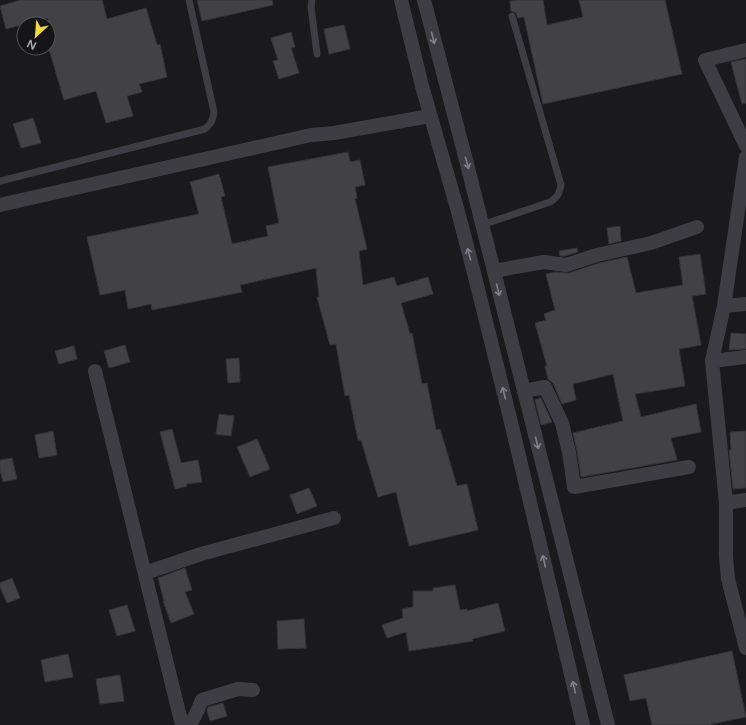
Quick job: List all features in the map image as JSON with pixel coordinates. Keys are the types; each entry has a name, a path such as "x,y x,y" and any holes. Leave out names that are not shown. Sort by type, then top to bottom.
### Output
{"street":[{"path":"401,0 430,116 457,208 510,418 583,725"},
{"path":"424,0 478,207 608,725"},
{"path":"746,50 705,60 746,146"},
{"path":"422,86 446,84"},
{"path":"0,205 311,135 334,133 430,116"},
{"path":"746,157 724,306 712,361 726,503 726,558 728,579 746,648"},
{"path":"457,208 478,207"},
{"path":"494,272 544,262 566,265 597,255 651,243 697,227"},
{"path":"724,306 746,304"},
{"path":"712,361 746,357"},
{"path":"95,371 182,725"},
{"path":"524,391 545,387 562,423 569,452 574,487 688,467"},
{"path":"510,418 530,414"},
{"path":"726,503 746,500"},
{"path":"145,573 201,554 334,518"},
{"path":"190,725 202,700 238,689 253,690"}],"lane":[{"path":"0,181 205,129 211,124 214,117 214,112 189,0"},
{"path":"312,0 311,7 317,54"},
{"path":"482,225 550,202 559,194 561,185 512,16"}],"building":[{"path":"21,0 102,0 107,19 146,8 157,45 160,44 167,77 139,84 142,92 127,96 133,116 106,123 96,91 64,100 51,56 56,56 56,16 16,16 16,26 6,29 0,6"},
{"path":"197,0 272,0 273,5 202,21"},
{"path":"543,0 547,25 583,17 579,0 665,0 682,74 543,104 524,17 518,18 516,13 511,11 510,1"},
{"path":"344,25 350,49 329,54 324,29"},
{"path":"291,32 295,47 291,48 299,73 279,79 273,61 278,60 271,38"},
{"path":"746,59 746,103 742,104 731,62"},
{"path":"33,118 41,143 21,148 13,124"},
{"path":"348,152 350,162 360,160 365,185 355,187 357,198 355,199 367,249 359,251 363,285 394,277 397,286 428,277 433,294 401,303 410,334 412,333 422,384 427,383 436,430 440,429 457,486 467,484 478,530 409,546 396,492 378,497 361,440 358,440 349,395 345,396 336,344 330,345 317,297 319,297 316,268 240,285 242,292 152,310 151,304 128,309 125,290 100,295 87,237 199,214 190,182 219,174 225,196 221,197 232,244 268,236 266,226 279,223 268,167"},
{"path":"620,226 621,241 609,244 607,228"},
{"path":"577,248 578,252 560,256 559,251"},
{"path":"700,254 706,294 692,296 701,345 679,349 685,386 635,394 641,417 696,404 701,432 671,438 677,460 581,477 573,433 623,421 613,374 573,384 576,400 562,404 553,383 548,379 545,366 547,366 535,323 546,320 544,314 555,310 546,274 555,272 569,273 599,263 627,257 636,293 683,285 679,257"},
{"path":"731,333 746,334 746,349 729,350"},
{"path":"125,345 130,362 109,368 104,351"},
{"path":"74,346 77,359 59,364 55,351"},
{"path":"239,358 240,382 228,383 226,359"},
{"path":"541,398 552,422 541,425 535,400"},
{"path":"219,414 234,416 231,436 216,434"},
{"path":"172,429 181,463 198,460 202,482 186,484 187,486 175,489 160,432"},
{"path":"53,431 57,455 39,458 35,435"},
{"path":"746,431 746,488 733,489 729,450 731,450 730,432"},
{"path":"257,439 270,469 250,477 237,447"},
{"path":"12,458 17,479 3,482 0,470 0,460"},
{"path":"309,488 317,506 297,514 290,495"},
{"path":"185,568 192,590 185,592 194,614 171,623 163,601 158,578"},
{"path":"12,578 20,598 7,603 0,587 0,583"},
{"path":"455,585 460,610 467,609 467,611 498,603 505,631 472,639 473,641 409,651 406,632 387,638 382,625 403,618 402,609 413,607 413,591 433,591 433,588"},
{"path":"127,605 135,631 117,636 109,610"},
{"path":"304,619 306,648 278,649 277,621"},
{"path":"732,651 746,717 707,725 652,725 646,698 630,701 624,675"},
{"path":"68,654 73,677 45,682 41,660"},
{"path":"120,675 124,701 100,704 96,679"},
{"path":"223,703 227,716 210,721 207,711 208,707"}]}
